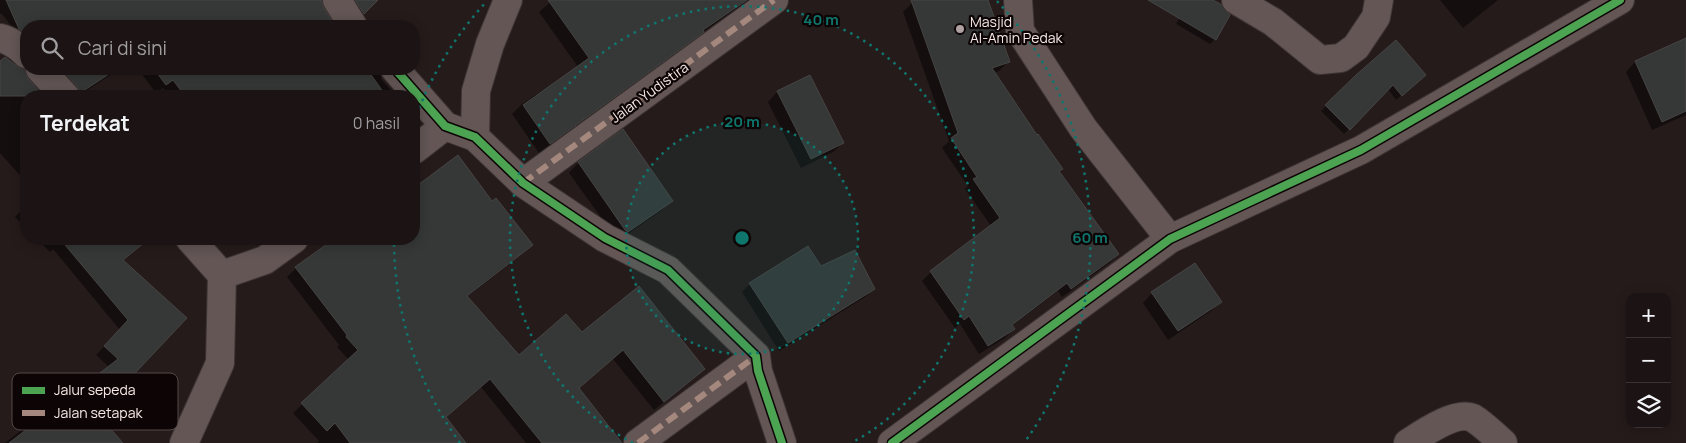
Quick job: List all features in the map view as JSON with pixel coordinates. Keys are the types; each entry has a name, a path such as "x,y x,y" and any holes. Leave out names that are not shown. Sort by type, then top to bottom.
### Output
{"street":[{"path":"337,0 349,20"},
{"path":"475,136 476,91 490,44 508,0"},
{"name":"Jalan Yudistira","path":"523,183 774,0"},
{"path":"1018,0 1020,30 1083,128 1170,239"},
{"path":"1236,0 1273,22 1320,60 1342,58 1356,47 1376,17 1379,0"},
{"path":"892,443 1170,239 1360,150 1620,0"},
{"path":"0,38 4,38 20,48"},
{"path":"46,75 59,90"},
{"path":"400,75 413,90"},
{"path":"420,98 445,126 475,136 523,183 604,238 668,270 756,356 758,371 782,443"},
{"path":"420,145 445,126"},
{"path":"184,443 220,363 222,275 195,245"},
{"path":"222,275 265,260 286,245"},
{"path":"638,443 756,356"},
{"path":"1408,443 1437,426 1461,417 1472,418 1504,443"}],"building":[{"path":"6,0 321,0 331,20 20,20 19,29"},
{"path":"355,0 378,0 364,14"},
{"path":"548,0 747,0 703,30 704,32 550,144 523,105 589,58"},
{"path":"911,0 988,0 1010,62 992,68 1037,135 1063,169 1059,171 1119,254 1071,289 1067,283 1012,325 1015,329 988,346 969,316 964,320 930,271 1000,218 973,179 977,177 951,138 958,133"},
{"path":"1148,0 1213,0 1222,5 1230,15 1216,40"},
{"path":"1686,38 1686,111 1662,122 1635,61"},
{"path":"1396,40 1426,75 1402,96 1393,85 1350,130 1325,105"},
{"path":"5,57 20,67 20,75 27,75 38,90 20,90 20,96 0,96 0,61"},
{"path":"67,75 108,75 85,90 78,90"},
{"path":"158,75 371,75 382,90 180,90 173,80 166,85"},
{"path":"810,75 844,143 811,159 777,91"},
{"path":"623,129 673,201 628,232 578,162"},
{"path":"458,155 492,201 496,198 533,245 467,296 519,355 566,314 582,332 639,286 705,369 664,402 623,350 579,388 622,443 542,443 490,379 446,417 466,443 350,443 335,423 327,431 301,403 358,350 346,337 347,335 295,267 326,245 420,245 420,184"},
{"path":"65,245 142,245 123,260 187,318 135,373 100,373 118,359 104,346 128,320"},
{"path":"808,246 821,266 855,250 875,289 788,343 749,283"},
{"path":"1195,263 1222,302 1178,331 1151,292"},
{"path":"26,430 111,430 123,443 9,443"}],"marked path":[{"path":"523,183 774,0"},
{"path":"638,443 756,356"}],"cycle path":[{"path":"892,443 1170,239 1361,150 1620,0"},
{"path":"400,75 413,90"},
{"path":"420,98 445,126 475,137 523,183 605,238 668,270 756,356 758,371 782,443"}],"place":[{"name":"Masjid Al-Amin Pedak","path":"960,29"}]}
